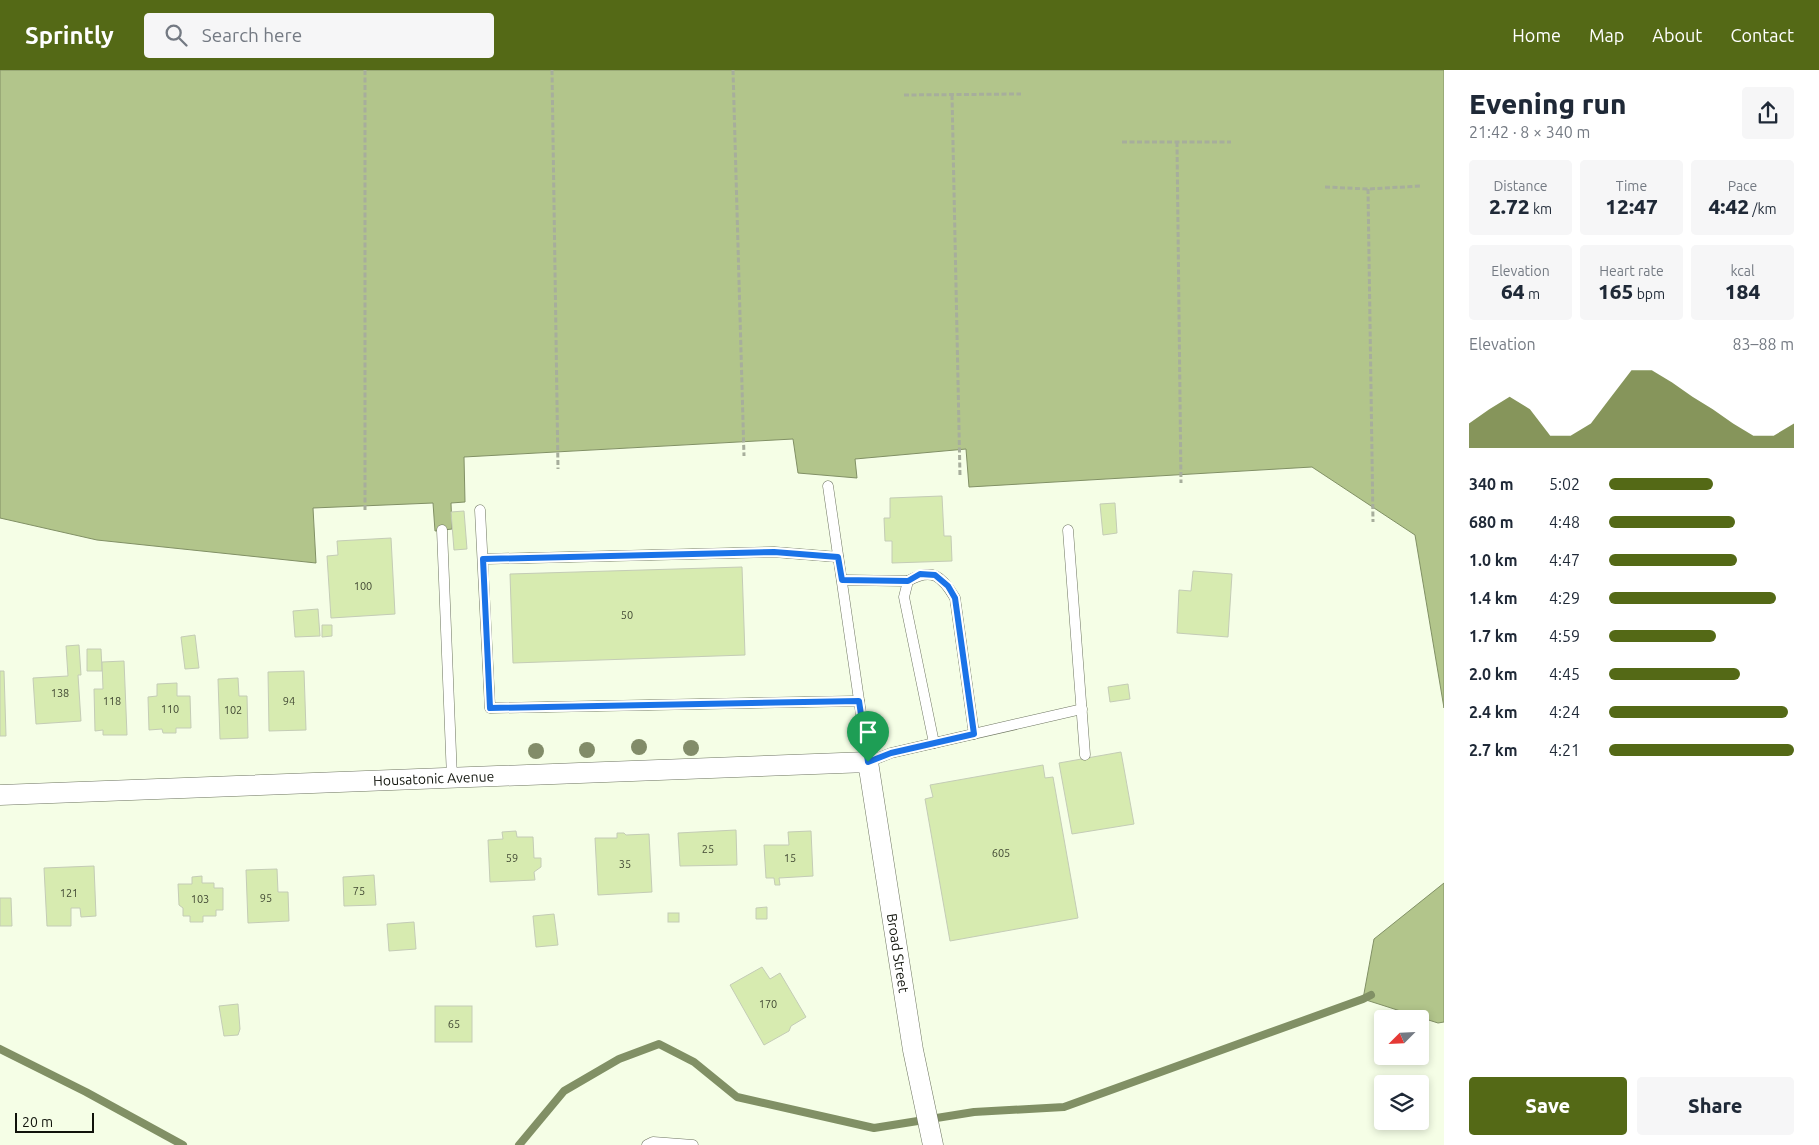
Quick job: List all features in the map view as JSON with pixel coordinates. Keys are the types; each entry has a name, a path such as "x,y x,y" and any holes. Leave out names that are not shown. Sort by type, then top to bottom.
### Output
{"street":[{"name":"Housatonic Avenue","path":"0,795 868,762"},
{"name":"Broad Street","path":"868,762 913,1050 933,1145"}],"lane":[{"path":"828,486 868,762 891,753 1082,709"},
{"path":"480,510 490,708 859,701"},
{"path":"442,530 452,778"},
{"path":"1068,530 1085,755"},
{"path":"483,559 774,552 838,557"},
{"path":"842,580 908,581 920,574 935,575 948,586 955,598 974,734"},
{"path":"908,581 904,597 934,743"},
{"path":"647,1145 654,1142 693,1145"}],"path":[{"path":"365,70 365,510"},
{"path":"552,70 558,469"},
{"path":"733,70 744,456"},
{"path":"904,95 1021,94"},
{"path":"952,95 960,476"},
{"path":"1122,142 1231,142"},
{"path":"1177,142 1181,483"},
{"path":"1324,187 1368,189 1421,186"},
{"path":"1368,189 1373,522"}],"shaded area":[{"path":"0,70 1444,70 1444,708 1415,535 1312,467 969,487 966,449 855,459 857,478 798,473 793,439 464,457 465,502 451,503 452,529 435,531 433,503 313,508 316,563 97,540 0,518"},
{"path":"1444,883 1444,1022 1438,1023 1429,1020 1429,1010 1397,1010 1363,999 1374,939"}],"building":[{"path":"942,496 944,536 951,536 952,561 892,563 892,541 885,541 884,518 890,518 890,498"},
{"path":"1115,503 1117,533 1103,535 1100,504"},
{"path":"464,511 467,549 454,550 451,512"},
{"path":"391,538 395,614 331,618 327,556 338,555 337,541"},
{"path":"742,567 745,655 513,663 510,574"},
{"path":"1193,571 1232,574 1228,637 1177,633 1179,590 1191,591"},
{"path":"318,609 320,636 295,637 293,611"},
{"path":"322,625 332,625 332,636 322,637"},
{"path":"195,635 199,668 185,669 181,637"},
{"path":"79,645 81,675 78,675 81,721 36,724 33,678 68,676 66,646"},
{"path":"87,649 101,649 102,671 87,671"},
{"path":"124,661 127,735 103,735 103,730 95,731 94,689 103,689 102,662"},
{"path":"0,671 4,671 6,736 0,736"},
{"path":"304,671 306,730 269,731 268,672"},
{"path":"238,678 239,696 247,696 248,738 220,739 218,679"},
{"path":"177,683 177,696 190,696 191,728 176,728 176,733 163,733 162,729 149,730 148,697 157,696 157,684"},
{"path":"1128,684 1130,699 1110,702 1108,687"},
{"path":"1121,752 1134,824 1072,834 1059,763"},
{"path":"1043,765 1045,778 1053,777 1078,918 950,941 925,799 933,797 930,785"},
{"path":"736,830 737,865 680,866 678,833"},
{"path":"516,831 517,837 533,837 534,858 541,858 541,867 534,872 535,880 490,882 488,840 503,839 502,832"},
{"path":"811,831 813,876 779,878 780,885 775,885 774,878 766,878 764,845 789,845 788,832"},
{"path":"617,833 624,833 626,835 649,834 652,892 598,895 595,838 617,838"},
{"path":"94,866 96,916 81,917 80,908 71,908 71,926 47,926 44,868"},
{"path":"277,869 278,892 288,892 289,921 248,923 246,870"},
{"path":"374,875 376,905 344,906 343,877"},
{"path":"202,876 202,883 214,883 214,888 223,888 223,910 216,910 216,916 203,916 203,922 190,922 190,916 183,916 183,908 179,905 178,884 192,884 192,877"},
{"path":"0,898 11,898 12,926 0,926"},
{"path":"767,907 767,919 756,919 756,908"},
{"path":"668,913 679,913 679,922 668,922"},
{"path":"554,914 558,945 536,947 533,916"},
{"path":"414,922 416,949 389,951 387,924"},
{"path":"762,967 770,979 780,973 806,1017 791,1026 789,1031 764,1045 730,985"},
{"path":"238,1004 240,1029 238,1035 224,1036 219,1006"},
{"path":"435,1006 472,1006 472,1042 435,1042"}],"waterway":[{"path":"519,1145 564,1091 619,1059 659,1044 694,1062 737,1097 874,1128 974,1112 1064,1107 1371,995"},
{"path":"0,1049 86,1092 183,1145"}],"route":[{"path":"774,552 838,557 842,580 908,581 920,574 935,575 948,586 955,598 974,734 891,753 868,762 859,701 490,708 483,559 774,552"}]}
